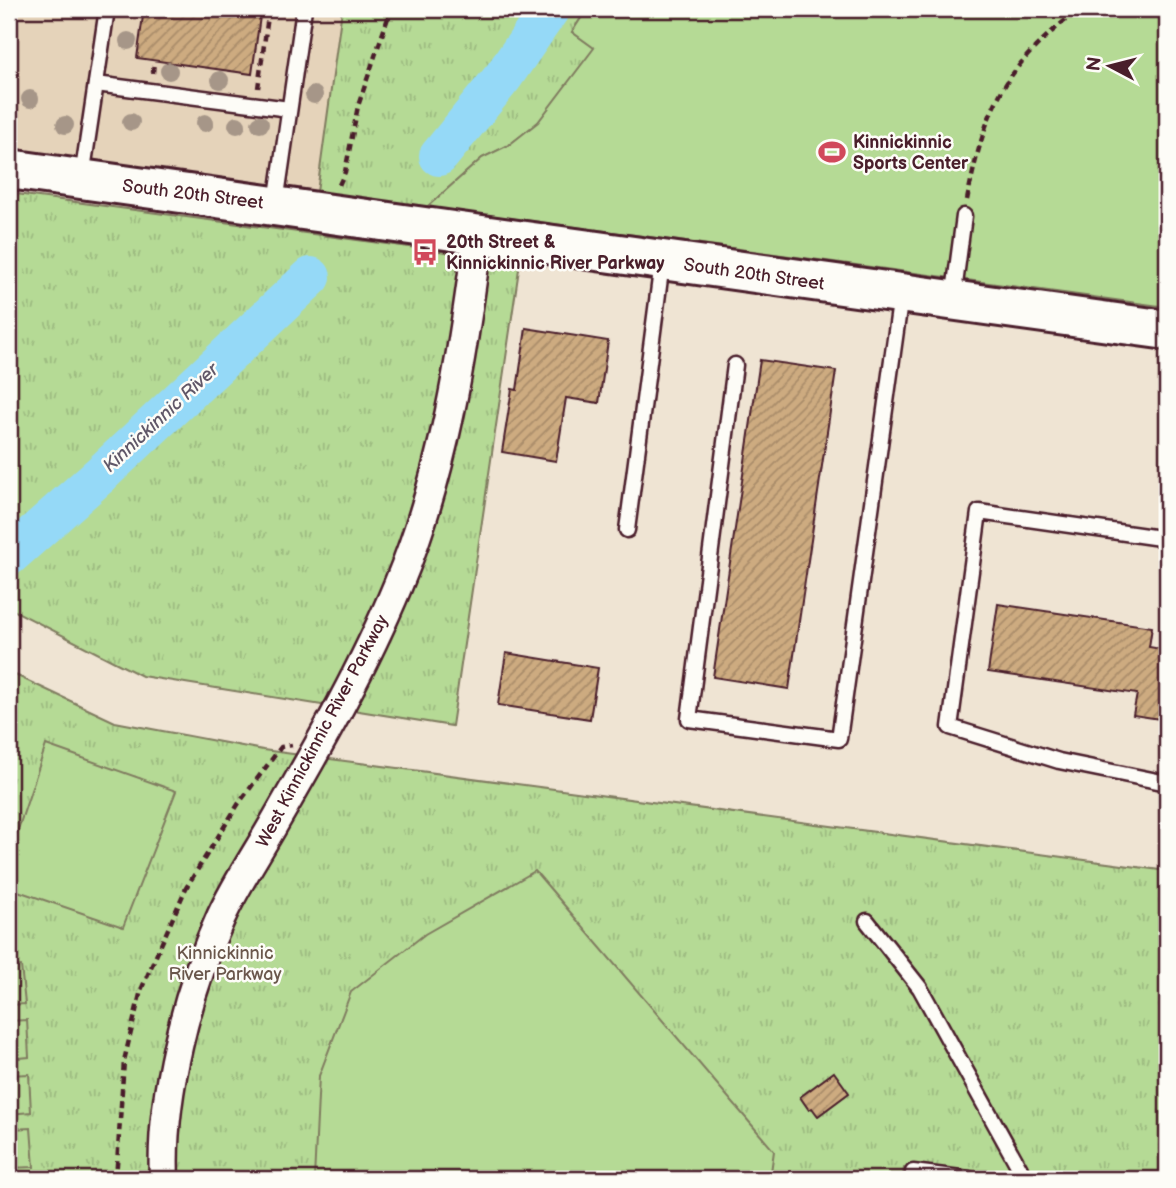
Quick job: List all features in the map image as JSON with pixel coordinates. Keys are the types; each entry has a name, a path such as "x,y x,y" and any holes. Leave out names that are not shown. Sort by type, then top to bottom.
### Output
{"street":[{"name":"South 20th Street","path":"9,169 276,204 478,235 1167,330"},
{"name":"West Kinnickinnic River Parkway","path":"164,1179 167,1116 175,1062 195,984 221,916 317,748 368,652 398,584 422,518 440,454 454,386 478,235"}],"lane":[{"path":"82,179 107,9"},
{"path":"276,204 304,9"},
{"path":"96,84 289,109"},
{"path":"953,301 964,216"},
{"path":"627,530 662,261"},
{"path":"735,365 689,719 839,740 901,294"},
{"path":"1167,539 979,513 950,727 1059,761 1167,783"},
{"path":"867,921 920,988 1020,1169 1019,1179"},
{"path":"913,1179 914,1172 969,1179"}],"path":[{"path":"257,93 269,9"},
{"path":"339,186 345,172 358,106 391,9"},
{"path":"964,216 987,118 1005,82 1025,56 1051,31 1080,9"},
{"path":"152,79 155,61"},
{"path":"116,1179 124,1061 141,989 186,888 239,803 281,747 292,745 317,748"}],"shaded area":[{"path":"21,9 342,9 317,192 9,150 9,96"}],"green space":[{"path":"342,9 587,9 572,32 595,48 538,123 509,145 482,158 427,207 317,192"},
{"name":"Kinnickinnic Sports Center","path":"587,9 1167,9 1167,307 427,207 482,158 509,145 538,122 594,48 572,32"},
{"path":"9,193 520,262 452,726 142,676 9,608"},
{"name":"Kinnickinnic River Parkway","path":"9,672 115,722 263,750 1167,871 1167,1179 998,1179 904,1168 902,1179 9,1179"},
{"path":"46,745 176,791 123,927 9,888 9,857"},
{"path":"535,871 774,1151 770,1179 314,1179 319,1076 351,992 425,934"},
{"path":"21,966 25,1004 9,1005 9,967"},
{"path":"27,1020 29,1057 9,1059 9,1021"},
{"path":"29,1074 31,1112 9,1114 9,1075"},
{"path":"31,1128 34,1167 9,1168 9,1129"}],"building":[{"path":"144,9 261,9 252,74 137,58"},
{"path":"526,328 608,341 599,403 566,398 556,461 502,452 512,389 517,390"},
{"path":"760,360 836,371 789,689 713,677"},
{"path":"998,604 1152,627 1149,647 1167,650 1167,720 1133,715 1137,694 988,672"},
{"path":"506,653 598,668 590,719 498,705"},
{"path":"834,1072 849,1093 818,1116 812,1108 809,1110 800,1097"}],"waterway":[{"name":"Kinnickinnic River","path":"439,156 503,77 550,9"},
{"name":"Kinnickinnic River","path":"9,556 99,476 311,277"}],"place":[{"name":"Kinnickinnic Sports Center","path":"832,152"},
{"name":"20th Street & Kinnickinnic River Parkway","path":"425,252"}]}
